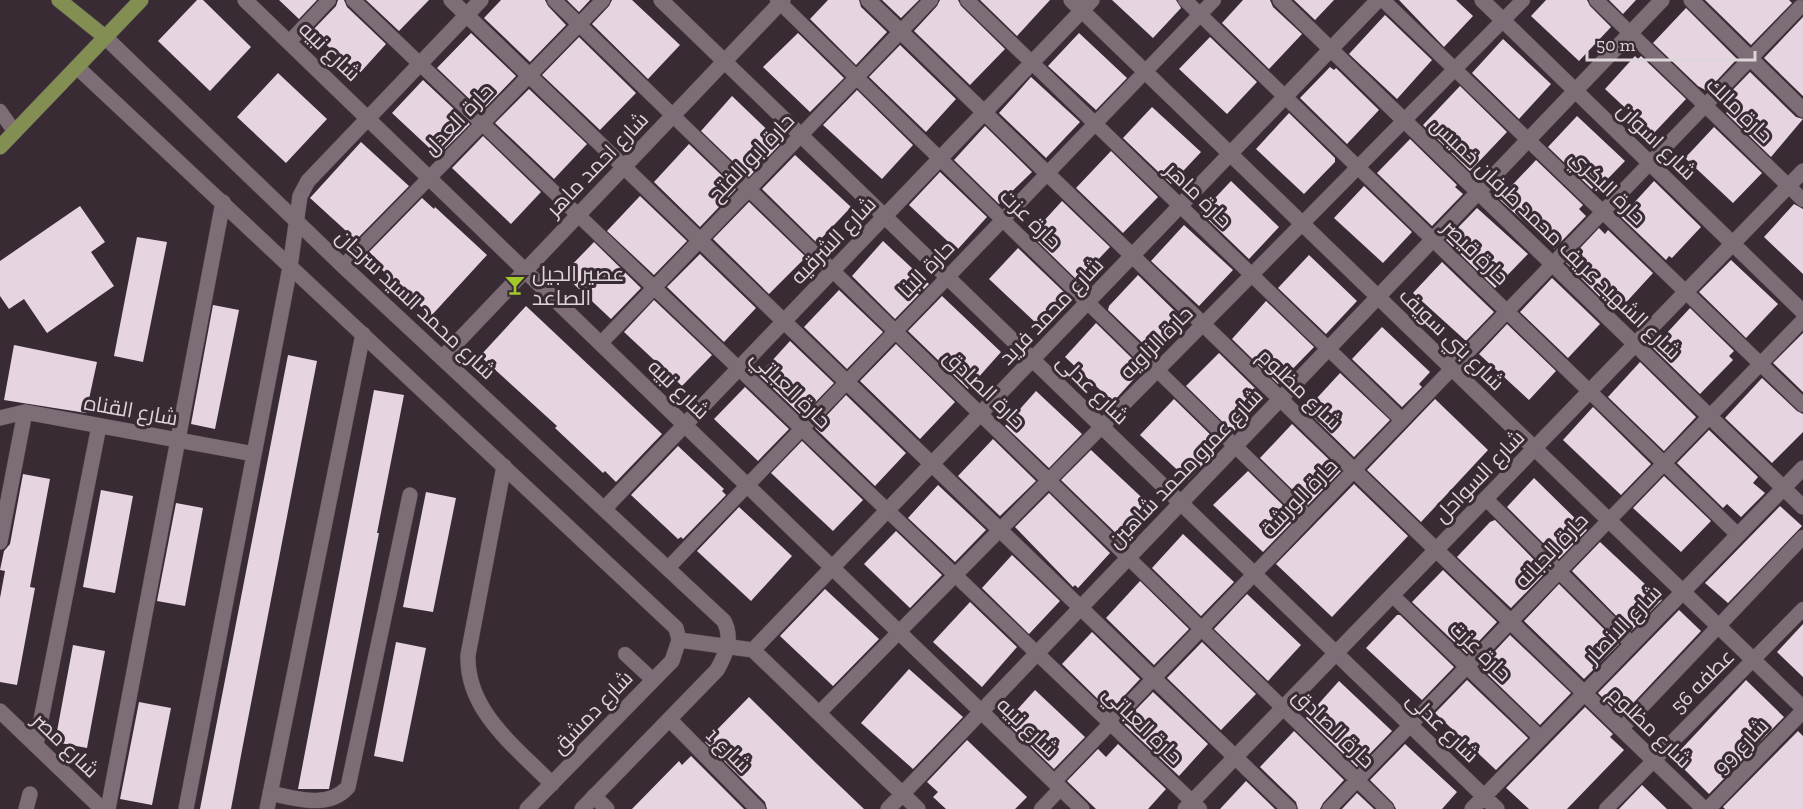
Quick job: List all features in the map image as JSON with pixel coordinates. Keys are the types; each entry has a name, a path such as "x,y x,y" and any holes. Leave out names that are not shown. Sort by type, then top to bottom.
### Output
{"main road":[{"name":"شارع محمد السيد سرحان","path":"59,0 105,37"},
{"path":"0,147 141,0"}],"street":[{"name":"شارع نبيه","path":"245,0 369,117 1082,809"},
{"path":"451,0 1289,809"},
{"path":"186,809 290,267 300,196 308,180 482,0"},
{"name":"شارع عدلى","path":"660,0 1497,809"},
{"name":"شارع مظلوم","path":"868,0 1704,809"},
{"name":"شارع الشهيد عريف محمد طرفان خميس","path":"1280,0 1803,507"},
{"name":"شارع محمد فريد","path":"753,650 1378,0"},
{"name":"شارع اسوان","path":"1482,0 1803,312"},
{"name":"شارع عمرو محمد شاهين","path":"888,809 1662,0"},
{"path":"1691,0 1803,110"},
{"name":"شارع احمد ماهر","path":"442,358 780,1"},
{"name":"شارع الشرقيه","path":"604,509 1032,63 1082,3"},
{"name":"شارع بني سويف","path":"1082,3 1145,72 1719,626 1803,710"},
{"name":"شارع محمد السيد سرحان","path":"105,37 343,266 724,621 728,631 728,647"},
{"path":"77,67 672,623 679,640 753,650 918,809"},
{"name":"شارع السواحل","path":"1193,806 1235,757 1803,171"},
{"path":"108,809 223,202"},
{"path":"267,809 363,334"},
{"path":"0,542 25,412"},
{"name":"شارع القناه","path":"0,418 25,412 254,454"},
{"path":"36,745 99,426"},
{"path":"504,466 468,655 470,679 483,711 552,784"},
{"name":"شارع الانصار","path":"1472,809 1803,468"},
{"path":"270,793 326,803 335,800 348,787 410,495"},
{"name":"شارع دمشق","path":"527,809 653,680 675,655 679,640"},
{"path":"582,809 717,670 728,647"},
{"name":"شارع 99","path":"1708,809 1803,710"},
{"name":"شارع مصر","path":"0,711 102,809"},
{"name":"شارع 1","path":"669,720 753,807"},
{"path":"26,809 30,794"},
{"path":"594,796 607,809"}],"lane":[{"path":"290,41 329,0"},
{"name":"حارة العباتي","path":"353,0 1111,723 1193,806"},
{"name":"حارة الصادق","path":"554,0 1387,809"},
{"name":"حارة العدل","path":"343,266 603,0"},
{"name":"حارة ابو الفتح","path":"601,343 931,0"},
{"name":"حارة ماهر","path":"967,0 1402,420"},
{"name":"حارة قيصر","path":"1185,0 1738,535"},
{"name":"حارة البنا","path":"668,568 1214,0"},
{"name":"حارة البكري","path":"1383,0 1803,405"},
{"name":"حارة الزاويه","path":"819,713 1523,0"},
{"name":"حارة مالك","path":"1596,0 1803,200"},
{"name":"حارة عزت","path":"780,1 1308,517"},
{"name":"حارة الورشة","path":"1041,809 1057,785 1111,723 1798,6"},
{"path":"0,111 14,131"},
{"name":"حارة الجبانه","path":"1329,809 1803,320"},
{"path":"1486,499 1632,644"},
{"path":"1621,729 1803,537"},
{"name":"حارة عزت","path":"1392,595 1541,738"},
{"name":"عطفه 56","path":"1606,809 1803,609"},
{"path":"625,654 653,680"}],"building":[{"path":"197,0 203,0 251,47 210,91 158,41"},
{"path":"279,0 317,0 299,19"},
{"path":"338,0 344,0 347,7 386,44 358,75 312,31 336,6"},
{"path":"366,0 429,0 399,31"},
{"path":"501,0 545,0 566,25 530,62 484,18"},
{"path":"567,0 590,0 579,12"},
{"path":"612,0 632,0 680,45 648,79 592,24"},
{"path":"828,0 859,0 861,7 887,32 856,65 810,19"},
{"path":"882,0 919,0 901,18"},
{"path":"940,0 958,0 961,6 1005,49 970,85 914,31"},
{"path":"980,0 1050,0 1017,36"},
{"path":"1112,0 1176,0 1181,8 1153,38"},
{"path":"1243,0 1270,0 1273,7 1302,34 1269,69 1222,23"},
{"path":"1294,0 1334,0 1315,20"},
{"path":"1399,0 1456,0 1473,16 1444,47"},
{"path":"1546,0 1587,0 1611,27 1579,61 1531,16"},
{"path":"1609,0 1636,0 1623,14"},
{"path":"1705,0 1789,0 1792,3 1751,45"},
{"path":"1686,8 1737,59 1707,91 1698,86 1653,43"},
{"path":"1385,15 1432,60 1397,99 1349,54"},
{"path":"1803,17 1803,96 1764,58"},
{"path":"471,33 516,76 482,111 437,68"},
{"path":"798,33 844,78 810,112 763,67"},
{"path":"1079,33 1127,78 1096,110 1048,66"},
{"path":"579,37 636,93 600,130 542,75"},
{"path":"1210,37 1257,82 1227,114 1179,69"},
{"path":"1503,39 1551,84 1519,119 1472,73"},
{"path":"900,45 956,99 926,132 869,77"},
{"path":"1635,56 1638,59 1641,56 1686,99 1653,134 1605,89"},
{"path":"1330,67 1334,70 1336,68 1379,110 1347,144 1300,98"},
{"path":"1750,72 1796,117 1803,119 1771,157 1726,113 1729,111 1720,103"},
{"path":"278,73 327,119 286,163 237,117"},
{"path":"1031,77 1080,122 1046,158 999,113"},
{"path":"423,80 470,124 438,156 392,113"},
{"path":"1460,86 1507,132 1470,171 1423,125"},
{"path":"529,89 587,144 554,179 495,123"},
{"path":"857,90 913,145 882,179 823,125"},
{"path":"732,96 781,143 749,177 701,131"},
{"path":"1152,107 1201,152 1171,184 1123,138"},
{"path":"1289,113 1335,158 1335,162 1304,194 1256,149"},
{"path":"1577,116 1625,161 1595,192 1548,147"},
{"path":"985,126 1032,172 999,204 954,160"},
{"path":"1714,127 1762,173 1733,203 1685,158"},
{"path":"483,136 541,192 511,224 452,168"},
{"path":"1410,139 1457,185 1455,187 1463,194 1432,226 1377,173"},
{"path":"361,142 409,186 356,240 310,198"},
{"path":"689,144 736,189 700,227 654,182"},
{"path":"1111,151 1158,197 1123,233 1076,188"},
{"path":"795,155 851,207 817,243 762,189"},
{"path":"1536,160 1583,205 1579,209 1586,216 1554,249 1499,199"},
{"path":"940,172 987,217 957,250 909,205"},
{"path":"1231,181 1279,227 1249,259 1201,213"},
{"path":"1654,181 1701,227 1672,258 1669,256 1666,260 1621,217"},
{"path":"1364,186 1412,232 1383,263 1334,218"},
{"path":"640,196 687,241 654,275 607,231"},
{"path":"422,198 434,209 435,207 487,255 431,316 379,267 382,264 369,252"},
{"path":"1062,201 1110,247 1078,281 1031,235"},
{"path":"749,202 806,257 769,294 713,239"},
{"path":"1794,204 1803,209 1803,274 1764,237"},
{"path":"80,206 105,242 91,252 114,286 47,333 24,299 9,309 0,296 0,261"},
{"path":"1477,208 1528,254 1495,288 1446,240"},
{"path":"1184,225 1233,270 1199,306 1151,261"},
{"path":"1599,228 1605,234 1608,230 1653,273 1620,309 1617,306 1613,310 1566,263"},
{"path":"137,237 167,242 143,362 114,356"},
{"path":"883,241 929,284 895,319 852,276"},
{"path":"594,242 641,288 611,319 563,274"},
{"path":"1018,248 1066,294 1037,324 989,279"},
{"path":"700,254 756,308 724,342 667,287"},
{"path":"1309,255 1357,301 1326,334 1278,288"},
{"path":"1731,260 1778,304 1746,338 1699,292"},
{"path":"1442,262 1494,312 1466,341 1413,293"},
{"path":"1138,275 1185,321 1154,354 1108,310 1109,306"},
{"path":"1552,278 1600,324 1568,358 1520,312"},
{"path":"839,290 883,332 847,369 804,327"},
{"path":"942,296 1001,352 968,389 908,331"},
{"path":"654,300 712,355 682,386 624,332"},
{"path":"1266,301 1314,347 1278,384 1232,339"},
{"path":"213,305 239,310 215,429 191,424"},
{"path":"526,306 662,434 616,482 605,471 603,473 555,428 557,426 480,356"},
{"path":"1690,308 1734,351 1729,356 1733,360 1700,394 1653,348"},
{"path":"1096,323 1143,369 1113,402 1065,357"},
{"path":"1507,324 1556,371 1529,400 1479,354"},
{"path":"1382,327 1430,372 1419,384 1422,387 1402,407 1352,359"},
{"path":"1803,333 1803,392 1773,363"},
{"path":"790,341 834,383 802,416 759,375"},
{"path":"896,344 955,402 920,439 860,381"},
{"path":"14,345 97,362 86,413 4,400"},
{"path":"1219,353 1265,398 1233,432 1186,386"},
{"path":"288,355 317,361 231,809 200,809"},
{"path":"1640,362 1696,417 1664,451 1608,397"},
{"path":"1340,373 1390,420 1354,457 1306,410"},
{"path":"1762,378 1803,414 1803,432 1772,463 1725,418"},
{"path":"745,387 789,429 758,461 714,419"},
{"path":"374,390 404,395 377,533 379,533 329,789 298,789"},
{"path":"1036,391 1082,434 1049,468 1005,426"},
{"path":"846,395 906,453 875,486 815,428"},
{"path":"1174,399 1221,445 1188,480 1140,435"},
{"path":"1435,399 1488,450 1421,522 1367,470"},
{"path":"1593,407 1651,464 1621,495 1563,440"},
{"path":"1292,424 1341,471 1308,505 1260,458"},
{"path":"1709,430 1758,477 1753,483 1765,493 1741,517 1727,504 1723,508 1677,463"},
{"path":"993,439 1036,481 1000,516 958,476"},
{"path":"802,441 863,500 833,531 771,473"},
{"path":"678,446 724,489 722,491 726,495 683,539 681,537 678,539 631,495"},
{"path":"1091,450 1153,508 1123,540 1061,480"},
{"path":"1248,471 1296,518 1263,552 1213,505"},
{"path":"23,474 50,479 30,587 35,588 17,685 0,682 0,598 5,571 0,570 4,551 10,544"},
{"path":"1664,476 1711,521 1681,552 1633,508"},
{"path":"1534,478 1587,530 1559,559 1507,507"},
{"path":"1354,484 1408,536 1332,617 1276,564"},
{"path":"938,485 986,530 955,562 908,518"},
{"path":"101,490 133,496 115,593 83,587"},
{"path":"426,492 456,498 433,612 403,607"},
{"path":"1049,493 1110,553 1078,588 1075,585 1073,587 1015,527"},
{"path":"176,503 203,508 185,606 157,601"},
{"path":"1780,506 1802,526 1728,603 1705,583"},
{"path":"739,507 792,556 751,601 697,551"},
{"path":"1495,520 1546,572 1511,608 1457,557 1490,522"},
{"path":"896,531 942,575 910,608 864,564"},
{"path":"1183,534 1234,582 1201,616 1152,568"},
{"path":"1600,542 1662,600 1631,631 1572,571"},
{"path":"1012,555 1060,601 1029,634 982,588"},
{"path":"1443,570 1497,622 1467,654 1412,602"},
{"path":"1140,581 1189,629 1154,665 1106,618"},
{"path":"1559,584 1619,644 1584,679 1524,621"},
{"path":"825,589 879,639 833,686 780,636"},
{"path":"1247,594 1301,645 1268,681 1214,629"},
{"path":"970,602 1017,647 982,687 933,642"},
{"path":"1679,610 1701,631 1621,716 1598,693"},
{"path":"1397,615 1400,615 1454,667 1422,700 1366,648"},
{"path":"1803,624 1803,677 1777,652"},
{"path":"1092,632 1140,679 1110,711 1062,664"},
{"path":"1510,635 1571,693 1540,725 1480,667"},
{"path":"396,642 426,648 403,762 374,756"},
{"path":"1202,642 1256,694 1221,730 1167,678"},
{"path":"73,645 105,651 87,748 55,742"},
{"path":"909,669 963,717 913,769 861,723"},
{"path":"1467,680 1528,738 1496,770 1435,713"},
{"path":"1746,680 1784,717 1709,794 1673,758"},
{"path":"1339,681 1392,731 1357,767 1306,718"},
{"path":"1035,690 1085,737 1054,769 1006,722"},
{"path":"1153,692 1208,744 1179,776 1123,723"},
{"path":"749,697 864,809 767,809 765,802 705,742"},
{"path":"139,702 171,708 152,805 120,799"},
{"path":"1585,707 1613,734 1610,737 1624,750 1567,809 1529,809 1506,788"},
{"path":"1294,731 1344,780 1320,809 1298,809 1296,802 1260,767"},
{"path":"1798,731 1803,736 1803,809 1725,809 1723,807"},
{"path":"967,740 1027,797 1015,809 946,809 933,797 938,792 927,782"},
{"path":"1118,744 1166,789 1148,809 1096,809 1067,781 1098,749 1106,757"},
{"path":"1405,744 1457,792 1442,809 1396,809 1370,780"},
{"path":"691,756 744,809 632,809 679,761 682,765"},
{"path":"1246,781 1275,809 1220,809"},
{"path":"1642,785 1667,809 1619,809"},
{"path":"1357,793 1374,809 1342,809"}],"place":[{"name":"عصير الجيل الصاعد","path":"515,285"}]}
